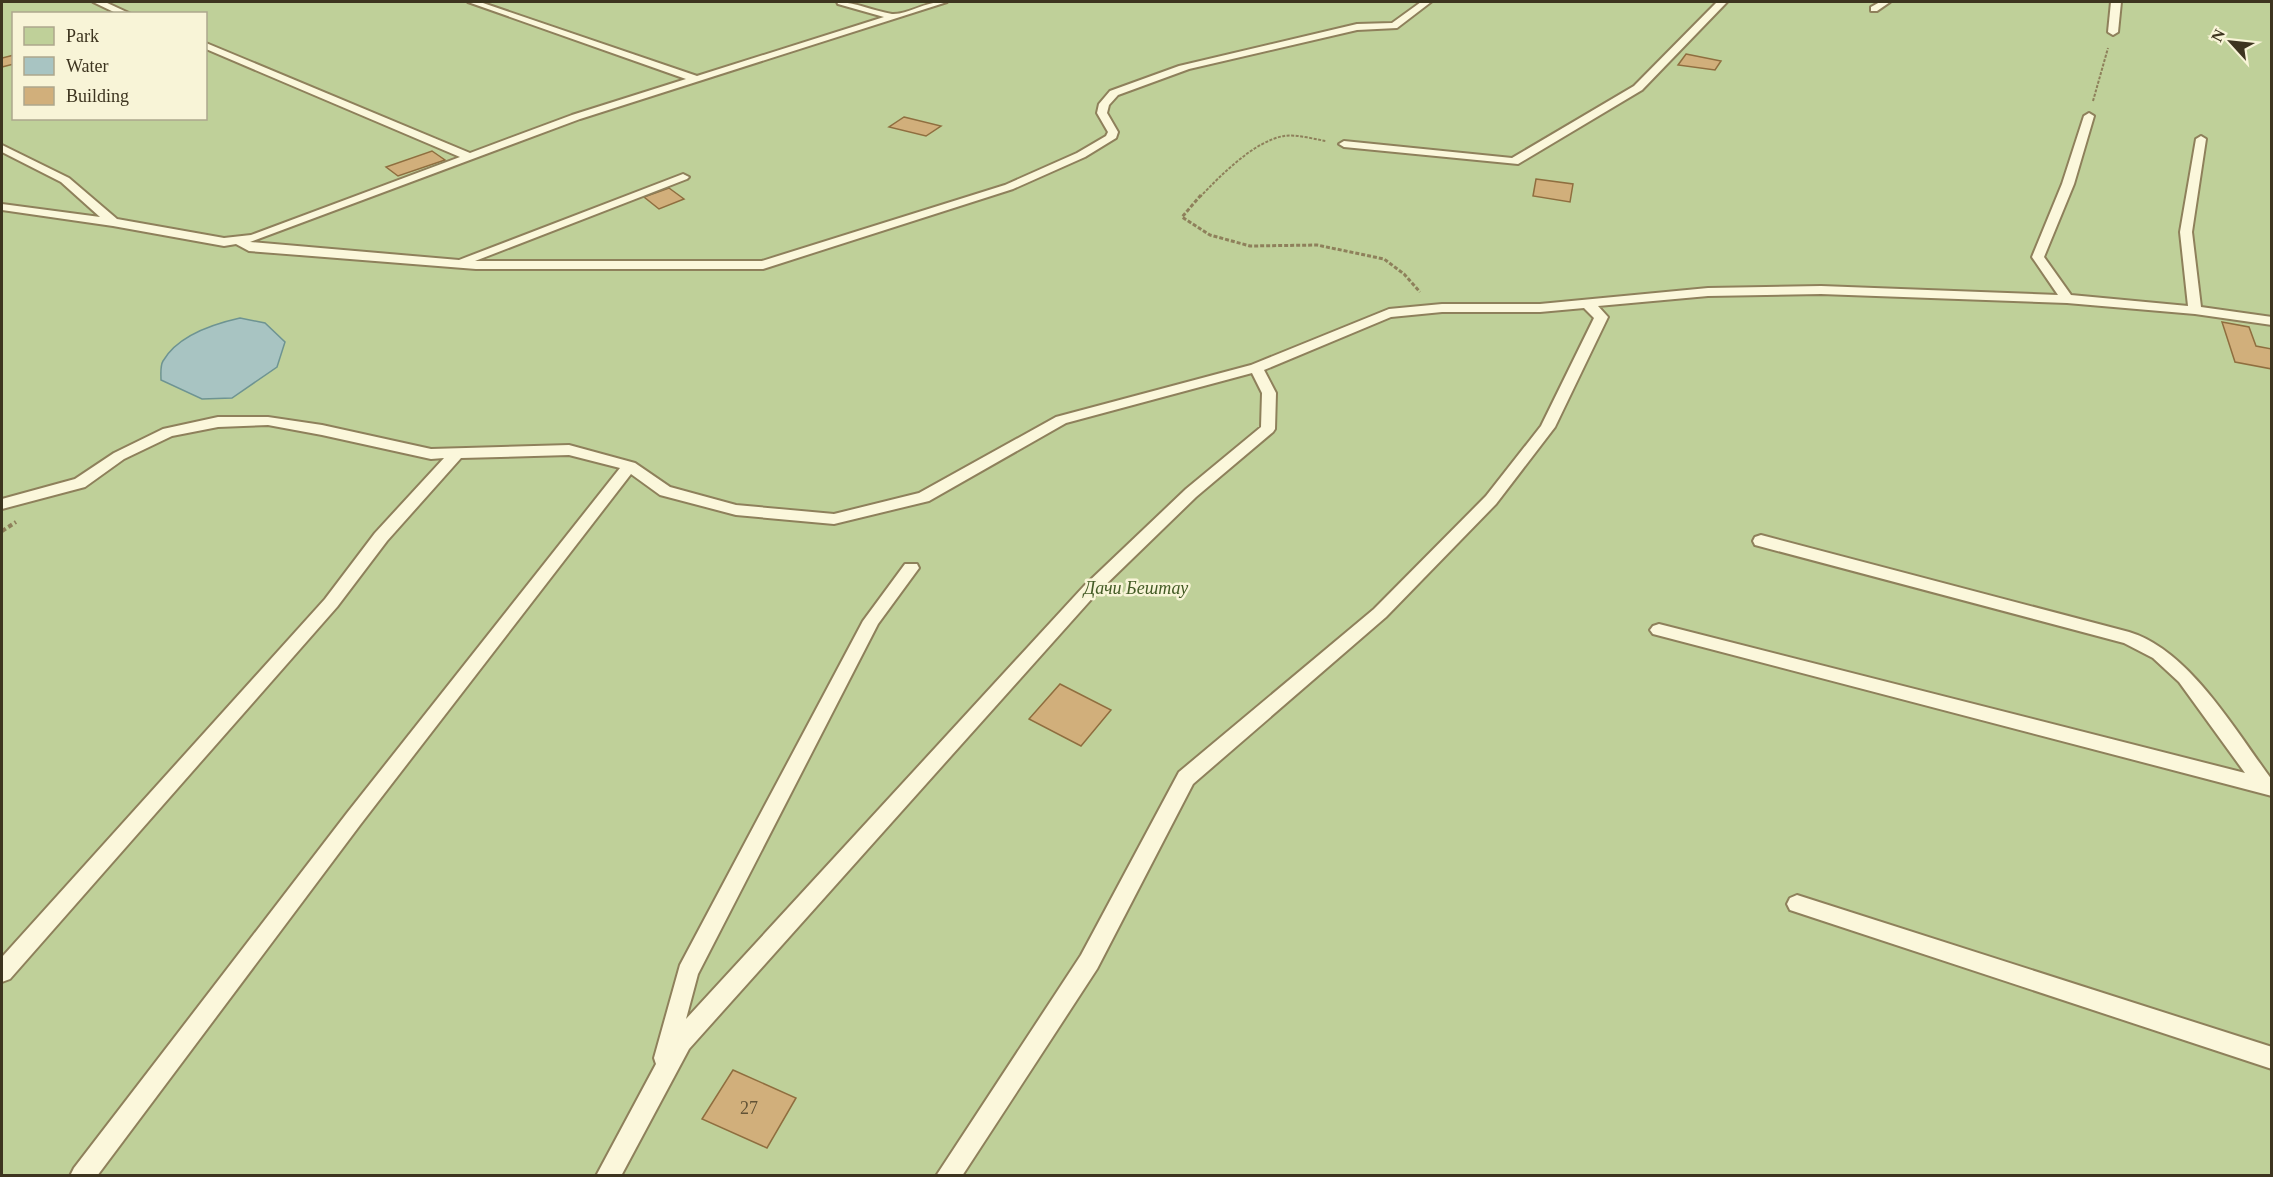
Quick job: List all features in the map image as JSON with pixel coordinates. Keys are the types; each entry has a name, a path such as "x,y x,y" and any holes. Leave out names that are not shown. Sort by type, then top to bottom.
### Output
{"lane":[{"path":"98,2 122,12"},
{"path":"474,2 696,79"},
{"path":"841,2 894,17"},
{"path":"2,207 113,222 224,242 254,238 576,117 942,2"},
{"path":"238,240 249,247 457,264 763,265 1008,187 1081,155 1111,138 1113,132 1102,113 1104,104 1114,93 1184,68 1357,27 1394,26 1426,2"},
{"path":"1344,144 1514,162 1638,88 1722,2"},
{"path":"1874,9 1885,2"},
{"path":"2113,29 2116,2"},
{"path":"207,46 468,156"},
{"path":"2067,299 2038,257 2060,205 2089,116"},
{"path":"2195,310 2186,232 2201,139"},
{"path":"2,148 65,180 113,222"},
{"path":"457,264 683,177"},
{"path":"2,504 80,483 120,456 168,432 218,422 268,421 322,429 431,454 569,450 630,466 665,490 736,510 834,519 924,497 1061,420 1256,368 1389,313 1442,308 1540,308 1731,291 1821,290 2067,299 2195,310 2271,321"},
{"path":"948,1176 1089,962 1186,778 1380,613 1491,500 1548,427 1601,317 1588,304"},
{"path":"608,1176 681,1041 1090,590 1191,494 1268,429 1269,393 1256,368"},
{"path":"2,972 331,603 381,537 458,453"},
{"path":"82,1176 279,916 530,591 630,466"},
{"path":"1761,541 2129,638 2159,653 2185,677 2269,787"},
{"path":"658,1085 688,972 871,621 911,568"},
{"path":"1659,630 2269,787"},
{"path":"1797,904 2271,1058"}],"path":[{"path":"2089,116 2113,29"},
{"path":"1344,144 1283,136 1267,141 1201,193 1182,217 1210,235 1250,246 1317,245 1363,253 1384,260 1404,274 1423,296 1442,308"}],"green space":[{"name":"Дачи Бештау","path":"2,2 2271,2 2271,1175 2,1175"}],"water":[{"path":"240,318 265,323 285,342 277,367 232,398 202,399 161,380 162,363 178,344 208,327"}],"building":[{"path":"1686,54 1721,61 1715,70 1678,65"},
{"path":"12,56 12,64 2,67 2,58"},
{"path":"904,117 941,126 926,136 889,127"},
{"path":"432,151 445,160 398,176 386,167"},
{"path":"1536,179 1573,184 1570,202 1533,196"},
{"path":"669,188 684,199 659,209 644,197"},
{"path":"2222,322 2249,327 2256,346 2272,349 2272,369 2235,362"},
{"path":"1060,684 1111,710 1081,746 1029,719"},
{"path":"733,1070 796,1098 767,1148 702,1119"}]}
